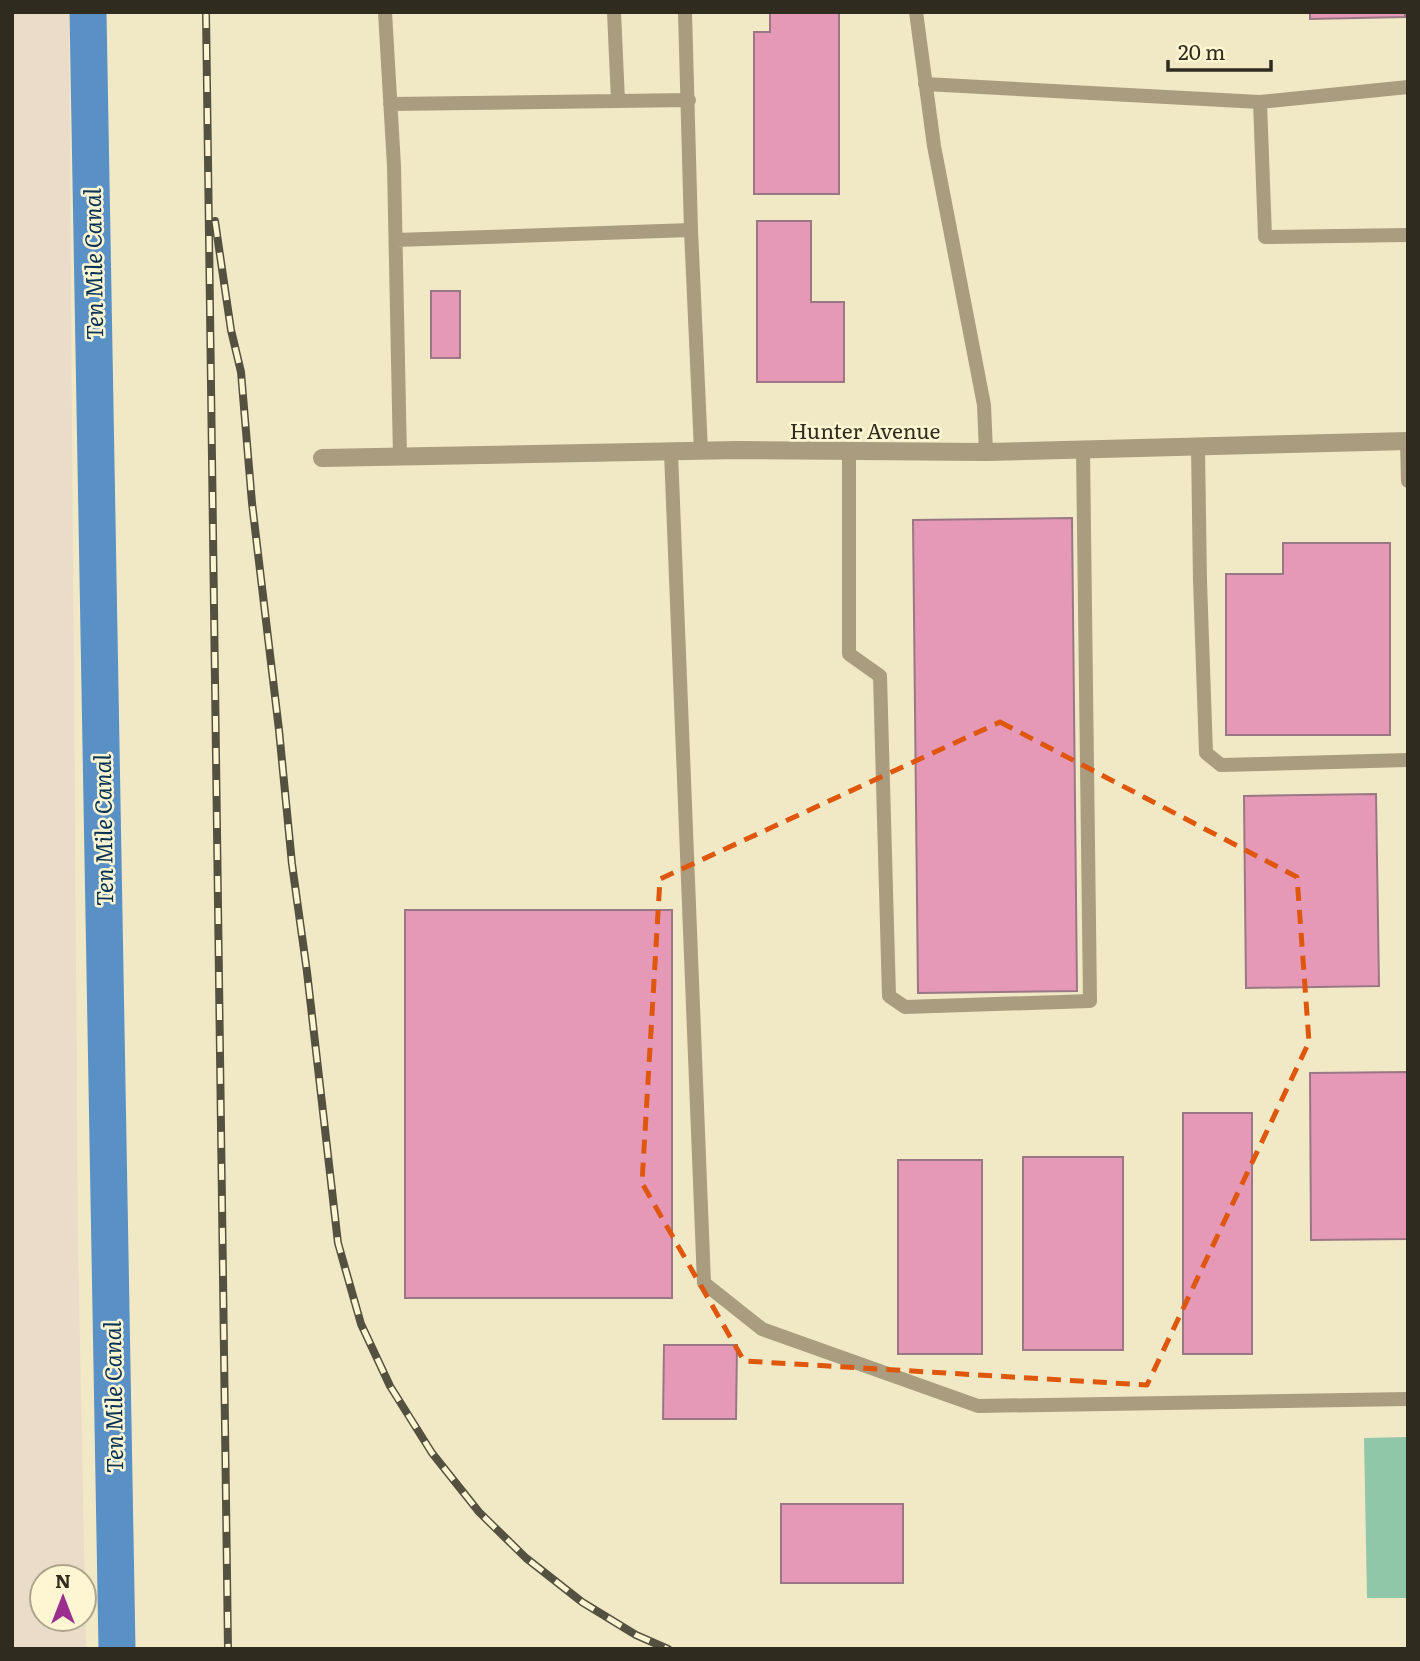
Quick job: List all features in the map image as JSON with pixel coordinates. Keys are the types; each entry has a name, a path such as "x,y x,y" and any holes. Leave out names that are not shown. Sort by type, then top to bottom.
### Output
{"street":[{"name":"Hunter Avenue","path":"322,458 701,451 986,452 1407,441"}],"lane":[{"path":"385,12 396,240 400,457"},
{"path":"614,12 618,101"},
{"path":"685,12 701,451"},
{"path":"916,12 934,146 984,405 986,452"},
{"path":"925,84 1260,102 1408,87"},
{"path":"390,104 689,100"},
{"path":"1260,102 1265,237 1408,234"},
{"path":"396,240 691,230"},
{"path":"1407,441 1408,481"},
{"path":"1198,447 1206,753 1221,765 1408,760"},
{"path":"849,452 849,654 880,676 890,996 905,1007 1090,1001 1083,450"},
{"path":"671,452 704,1283 762,1329 978,1406 1408,1399"}],"highlighted area":[{"path":"1000,722 1297,877 1309,1042 1147,1385 744,1361 642,1183 660,879"}],"shaded area":[{"path":"12,12 69,12 78,1240 84,1563 28,1563 28,1633 86,1633 86,1649 12,1649"}],"green space":[{"path":"1408,1437 1408,1598 1367,1598 1364,1438"}],"building":[{"path":"770,12 839,12 839,194 754,194 754,32 770,32"},
{"path":"1310,12 1405,12 1405,17 1310,19"},
{"path":"757,221 811,221 811,302 844,302 844,382 757,382"},
{"path":"431,291 460,291 460,358 431,358"},
{"path":"1072,518 1077,991 918,993 913,520"},
{"path":"1283,543 1390,543 1390,735 1226,735 1226,574 1283,574"},
{"path":"1376,794 1379,986 1246,988 1244,796"},
{"path":"405,910 672,910 672,1298 405,1298"},
{"path":"1408,1072 1408,1239 1311,1240 1310,1073"},
{"path":"1183,1113 1252,1113 1252,1354 1183,1354"},
{"path":"1023,1157 1123,1157 1123,1350 1023,1350"},
{"path":"898,1160 982,1160 982,1354 898,1354"},
{"path":"664,1345 737,1345 736,1419 663,1419"},
{"path":"781,1504 903,1504 903,1583 781,1583"}],"waterway":[{"name":"Ten Mile Canal","path":"88,12 117,1649"}],"railway":[{"path":"206,12 228,1649"},
{"path":"215,221 231,330 241,372 252,503 292,864 338,1243 361,1324 390,1386 432,1453 479,1512 526,1558 582,1602 636,1635 668,1649"}]}
